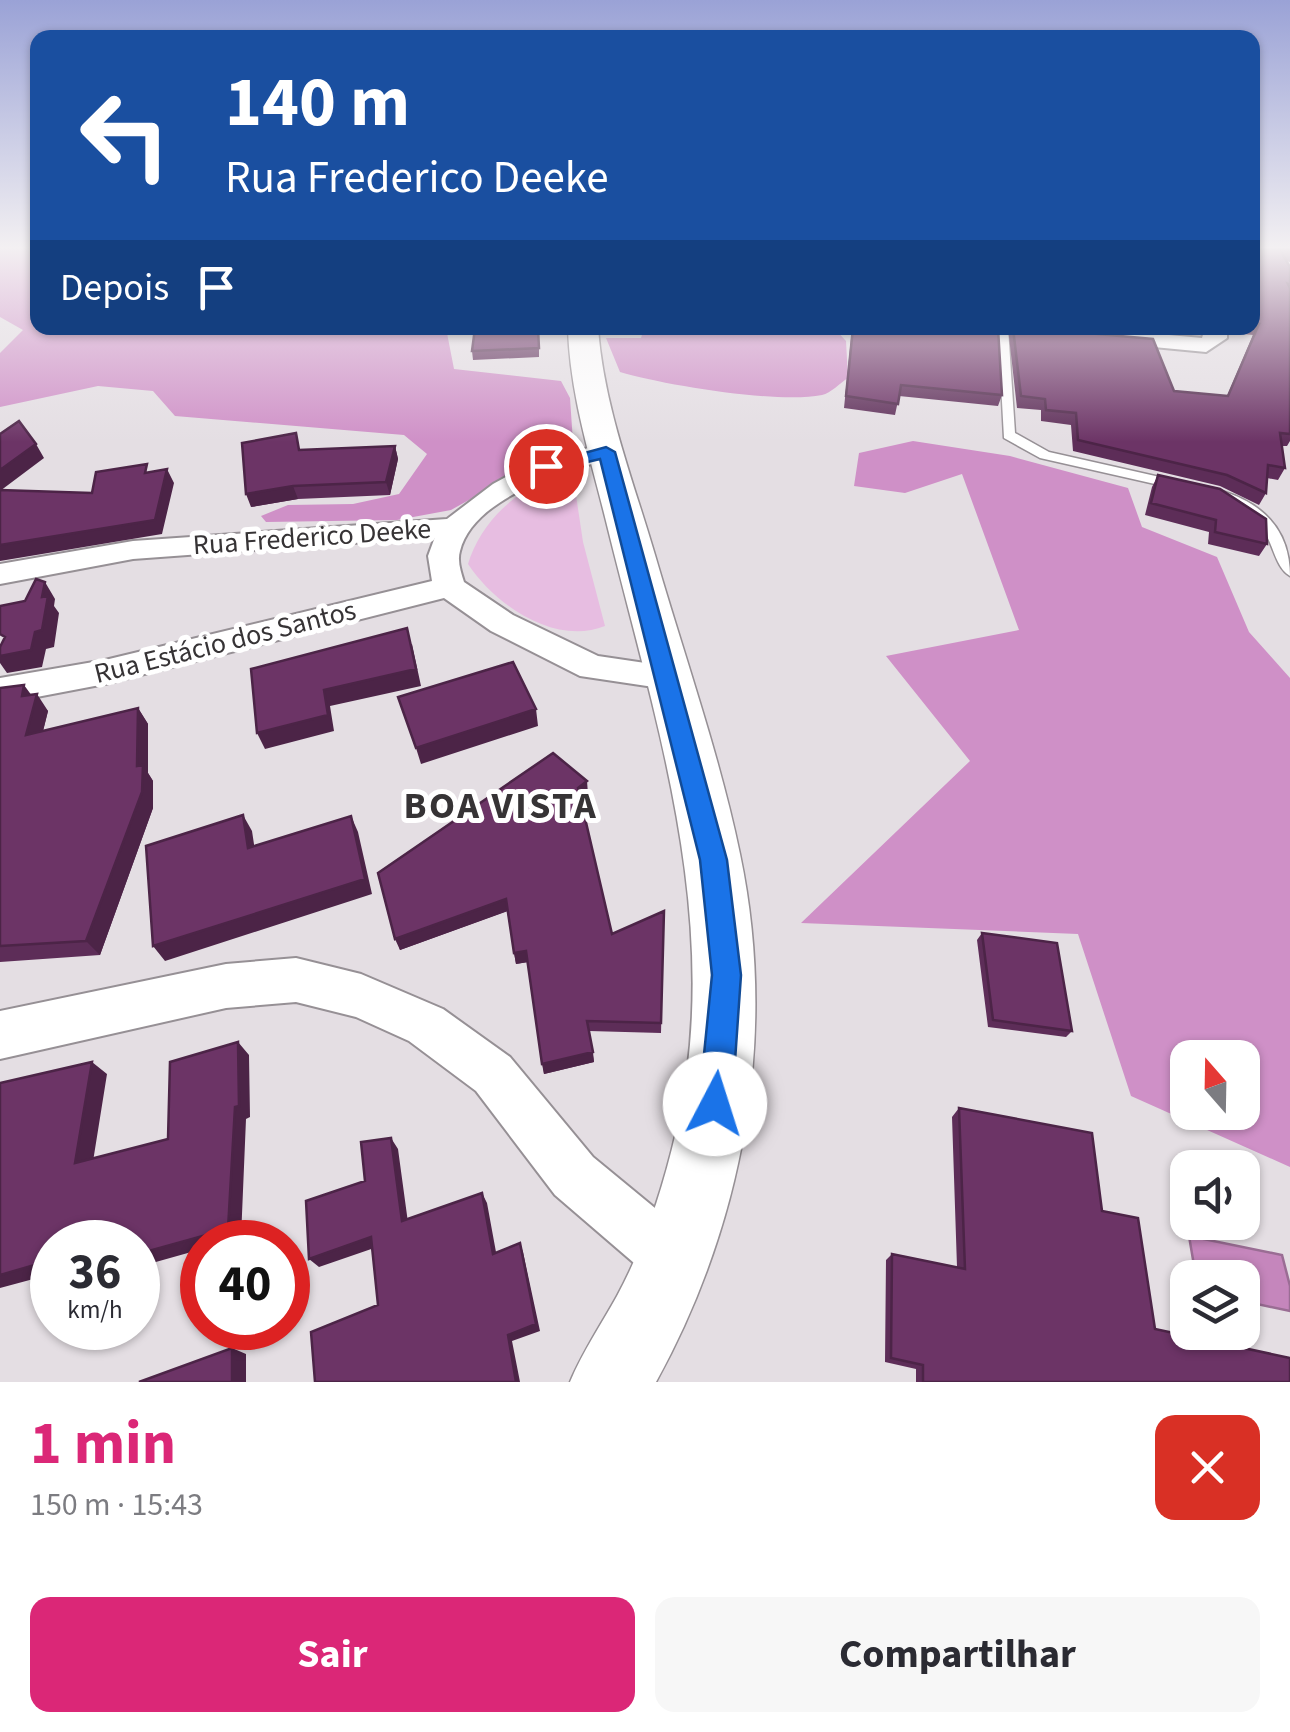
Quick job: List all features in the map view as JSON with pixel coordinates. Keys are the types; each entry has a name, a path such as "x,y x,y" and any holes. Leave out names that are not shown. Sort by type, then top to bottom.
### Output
{"street":[{"path":"584,335 606,452 714,860 726,975 712,1136 675,1261 611,1382"},
{"name":"Rua Frederico Deeke","path":"0,574 132,550 454,527 502,490 546,466 606,452"},
{"path":"454,527 444,556 449,587 502,623 592,667 667,677"},
{"name":"Rua Estácio dos Santos","path":"0,691 105,672 449,587"},
{"path":"0,1035 226,986 296,980 361,996 426,1024 493,1074 574,1176 675,1261"}],"lane":[{"path":"1003,335 1009,435 1045,455 1218,494 1245,504 1272,526 1290,571"}],"shaded area":[{"path":"0,313 30,313 30,335 447,335 454,369 561,381 570,398 573,442 451,510 397,520 266,522 261,516 288,505 353,504 399,494 427,454 404,435 175,416 153,391 98,386 0,407 0,353 23,330"},
{"path":"840,335 846,341 848,378 822,395 778,397 692,387 620,372 606,338"},
{"path":"913,441 1010,456 1128,488 1142,527 1217,557 1249,632 1290,678 1290,1167 1260,1154 1260,1150 1207,1130 1260,1130 1260,1040 1170,1040 1170,1113 1131,1096 1078,934 801,923 970,761 886,656 1019,630 962,474 905,493 854,486 859,453"},
{"path":"573,475 583,542 605,626 586,631 566,631 528,618 494,594 468,564 483,532 507,504 538,484"},
{"path":"1190,1240 1209,1240 1282,1255 1290,1286 1290,1311 1260,1305 1260,1260 1193,1260"}],"building":[{"path":"1260,313 1290,313 1290,434 1280,433 1285,468 1268,465 1266,493 1227,475 1078,440 1076,413 1046,410 1045,399 1021,396 1014,335 1153,339 1174,391 1228,396 1254,335 1260,335"},
{"path":"474,335 538,335 539,348 472,351"},
{"path":"852,335 998,335 1002,395 901,385 898,404 846,396"},
{"path":"19,421 36,444 0,470 0,434"},
{"path":"296,433 299,450 395,446 386,482 293,486 246,494 242,443"},
{"path":"147,464 145,473 167,469 155,520 0,545 0,490 92,493 96,472"},
{"path":"1158,475 1220,489 1266,519 1267,544 1215,532 1216,520 1151,503"},
{"path":"36,579 45,582 42,597 48,596 42,630 35,632 31,650 0,656 5,637 0,634 0,606 25,601"},
{"path":"407,628 416,669 324,690 328,715 257,733 251,669"},
{"path":"513,662 536,709 416,748 398,697"},
{"path":"24,685 22,696 37,694 26,735 138,708 137,766 143,765 142,792 86,941 0,946 0,688"},
{"path":"553,753 587,781 578,788 612,934 664,911 661,1023 587,1021 593,1052 542,1064 526,951 514,953 506,899 395,939 378,873"},
{"path":"243,815 248,848 351,816 365,879 153,946 146,846"},
{"path":"982,933 1057,943 1072,1031 993,1020"},
{"path":"238,1042 239,1106 235,1107 229,1220 180,1220 180,1242 160,1248 160,1220 30,1220 30,1266 0,1275 0,1083 92,1062 75,1163 168,1139 170,1062"},
{"path":"959,1108 1092,1133 1102,1211 1138,1218 1155,1329 1170,1332 1170,1350 1253,1350 1290,1358 1290,1382 923,1382 923,1365 891,1358 892,1254 965,1269"},
{"path":"391,1138 402,1221 482,1193 493,1254 520,1243 536,1324 508,1335 516,1382 315,1382 311,1332 378,1305 371,1237 310,1259 306,1201 365,1181 361,1142"},
{"path":"227,1350 232,1350 232,1382 139,1382"}],"district":[{"name":"BOA VISTA","path":"501,806"}],"route":[{"path":"546,466 606,452 695,778 714,860 726,975 715,1104"}]}
